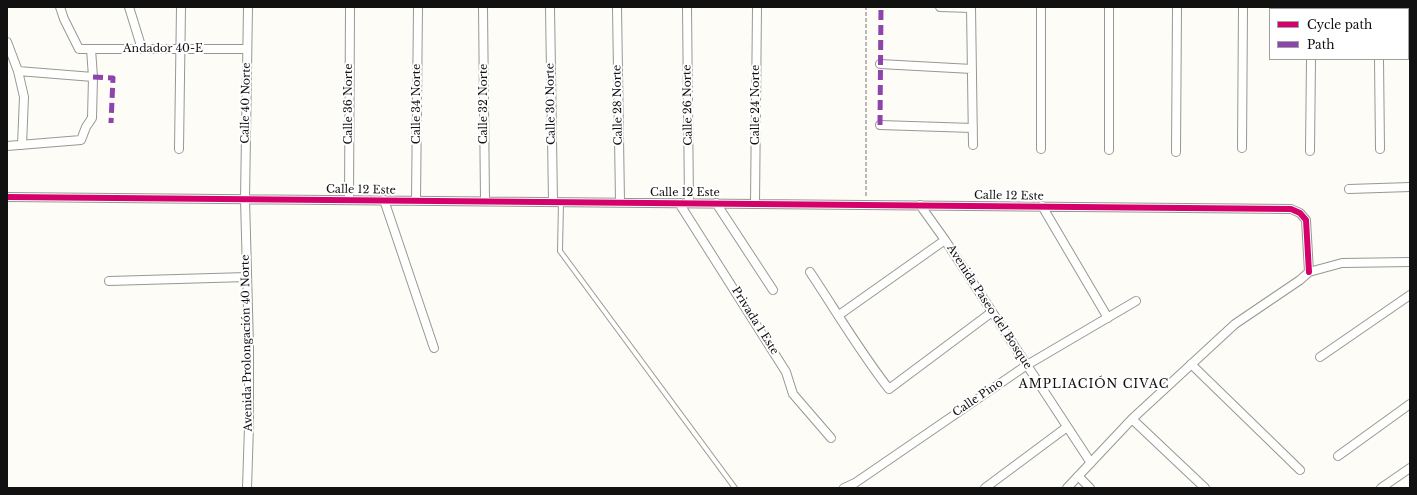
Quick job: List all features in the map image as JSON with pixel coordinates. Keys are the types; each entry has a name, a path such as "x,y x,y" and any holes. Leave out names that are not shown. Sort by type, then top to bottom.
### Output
{"street":[{"name":"Andador 40-E","path":"60,7 64,19 79,49 247,50"},
{"path":"129,7 142,49"},
{"path":"179,149 181,7"},
{"name":"Calle 40 Norte","path":"245,199 248,7"},
{"name":"Calle 36 Norte","path":"349,200 350,7"},
{"name":"Calle 34 Norte","path":"416,201 418,7"},
{"name":"Calle 32 Norte","path":"483,7 485,201"},
{"name":"Calle 30 Norte","path":"550,7 557,202"},
{"name":"Calle 28 Norte","path":"617,7 620,202"},
{"name":"Calle 26 Norte","path":"686,7 689,203"},
{"name":"Calle 24 Norte","path":"756,203 757,7"},
{"path":"940,7 971,7 973,145"},
{"path":"1041,7 1041,149"},
{"path":"1109,7 1109,150"},
{"path":"1176,152 1177,7"},
{"path":"1242,148 1243,7"},
{"path":"7,42 18,71 24,97 22,145"},
{"path":"7,146 82,140 86,127 92,118 93,77 91,49"},
{"path":"1310,151 1311,60"},
{"path":"1380,60 1380,149"},
{"path":"880,64 972,69"},
{"path":"18,71 93,77"},
{"path":"880,125 973,128"},
{"path":"1349,189 1410,187"},
{"name":"Calle 12 Este","path":"7,197 1292,209 1306,220 1309,272"},
{"name":"Avenida Prolongación 40 Norte","path":"245,199 249,346 247,488"},
{"path":"384,200 434,348"},
{"name":"Privada 1 Este","path":"679,203 786,372 793,394 831,438"},
{"path":"716,203 774,290"},
{"name":"Avenida Paseo del Bosque","path":"920,205 945,240 1091,462"},
{"path":"1042,206 1108,318"},
{"path":"839,315 945,240"},
{"path":"1067,488 1132,420 1235,324 1300,280 1309,272 1342,263 1410,262"},
{"path":"810,272 872,367 889,389 992,312"},
{"path":"109,281 247,278"},
{"path":"1320,357 1410,295"},
{"name":"Calle Pino","path":"844,488 855,483 1027,365 1136,301"},
{"path":"1191,364 1300,470"},
{"path":"1338,456 1410,404"},
{"path":"1132,420 1205,488"},
{"path":"985,488 1067,427"},
{"path":"1381,488 1410,468"},
{"path":"1078,476 1090,488"}],"lane":[{"path":"557,202 560,251 735,488"}],"path":[{"path":"866,7 865,192 868,204"}],"marked path":[{"path":"880,125 881,7"},
{"path":"93,77 113,78 111,123"}],"cycle path":[{"path":"7,197 1291,209 1300,213 1306,220 1309,272"}],"district":[{"name":"AMPLIACIÓN CIVAC","path":"1094,385"}]}
